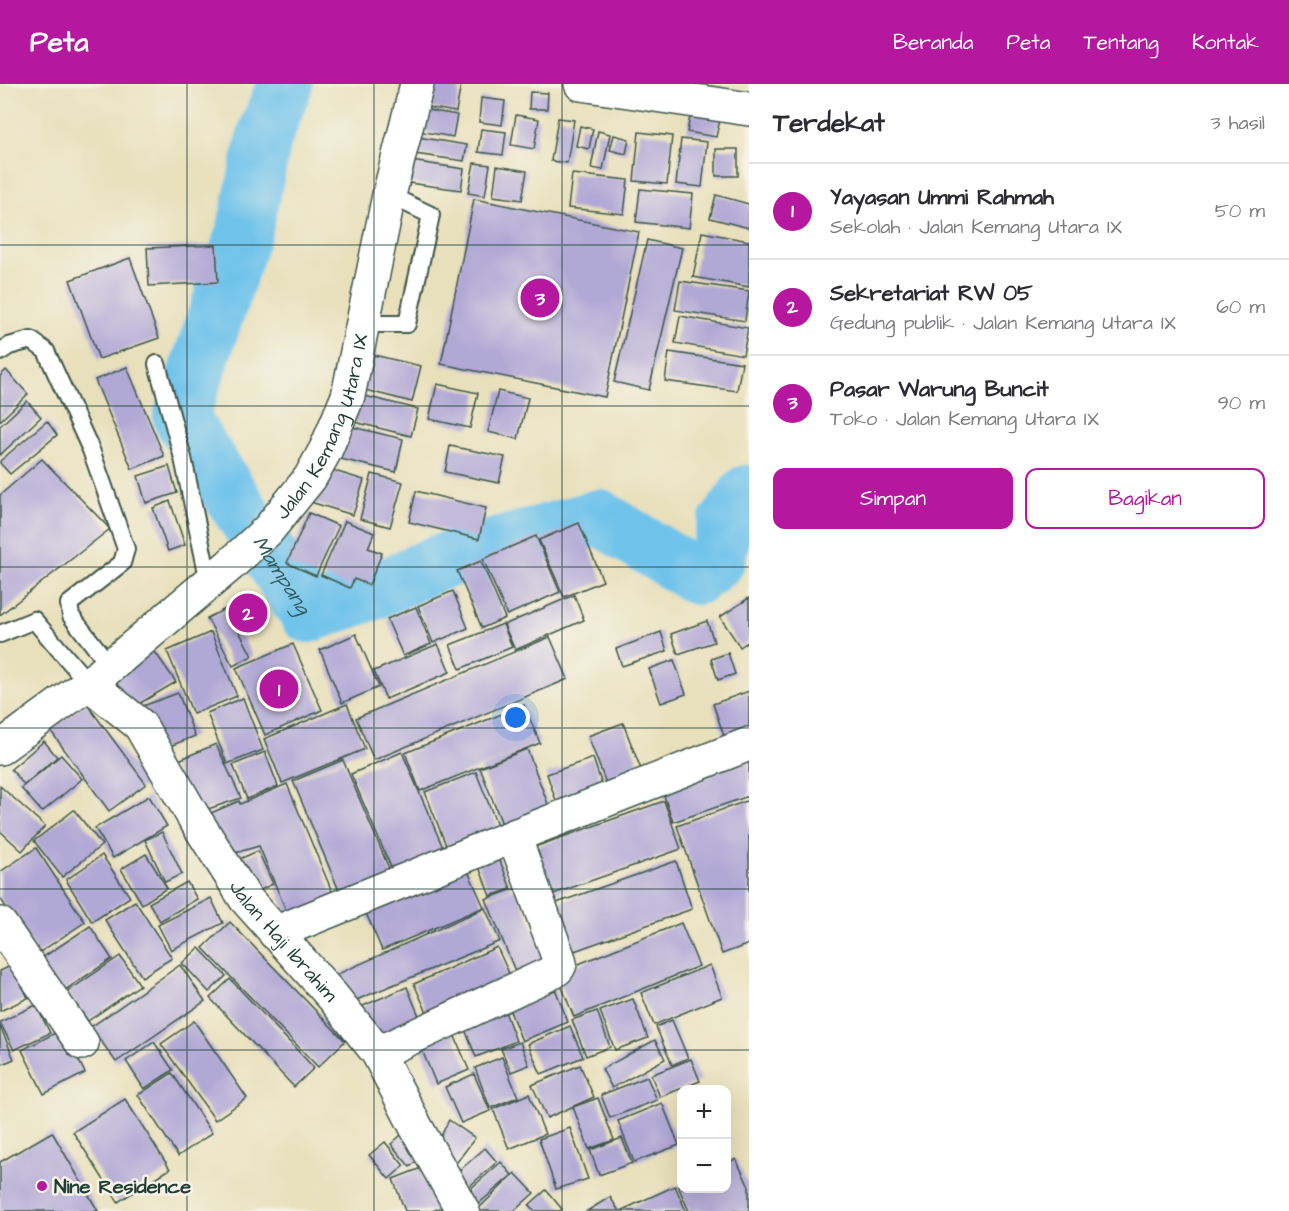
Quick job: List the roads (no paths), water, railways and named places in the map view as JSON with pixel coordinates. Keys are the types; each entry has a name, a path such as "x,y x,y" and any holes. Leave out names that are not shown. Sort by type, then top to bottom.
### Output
{"street":[{"name":"Jalan Kemang Utara IX","path":"0,748 99,675 220,574 268,530 310,478 327,449 348,396 389,195 417,84"},
{"path":"581,84 749,109"},
{"name":"Jalan Haji Ibrahim","path":"99,675 140,725 193,816 245,898 333,997 378,1053 416,1127 464,1211"},
{"path":"275,933 749,744"},
{"path":"378,1053 558,968 559,959 514,836"},
{"path":"0,924 82,1043"}],"lane":[{"path":"363,324 408,324 431,215 389,195"},
{"path":"0,351 31,340 46,351 91,450 126,549 122,563 69,604 71,616 99,675"},
{"path":"157,364 183,459 220,574"},
{"path":"0,634 34,620 99,675"}],"waterway":[{"name":"Mampang","path":"285,84 265,135 245,228 181,418 308,615 374,592 437,563 599,517 697,577 717,561 725,525 749,493"}],"place":[{"name":"Pasar Warung Buncit","path":"540,298"},
{"name":"Sekretariat RW 05","path":"248,613"},
{"name":"Yayasan Ummi Rahmah","path":"279,689"},
{"name":"Nine Residence","path":"42,1186"}]}
